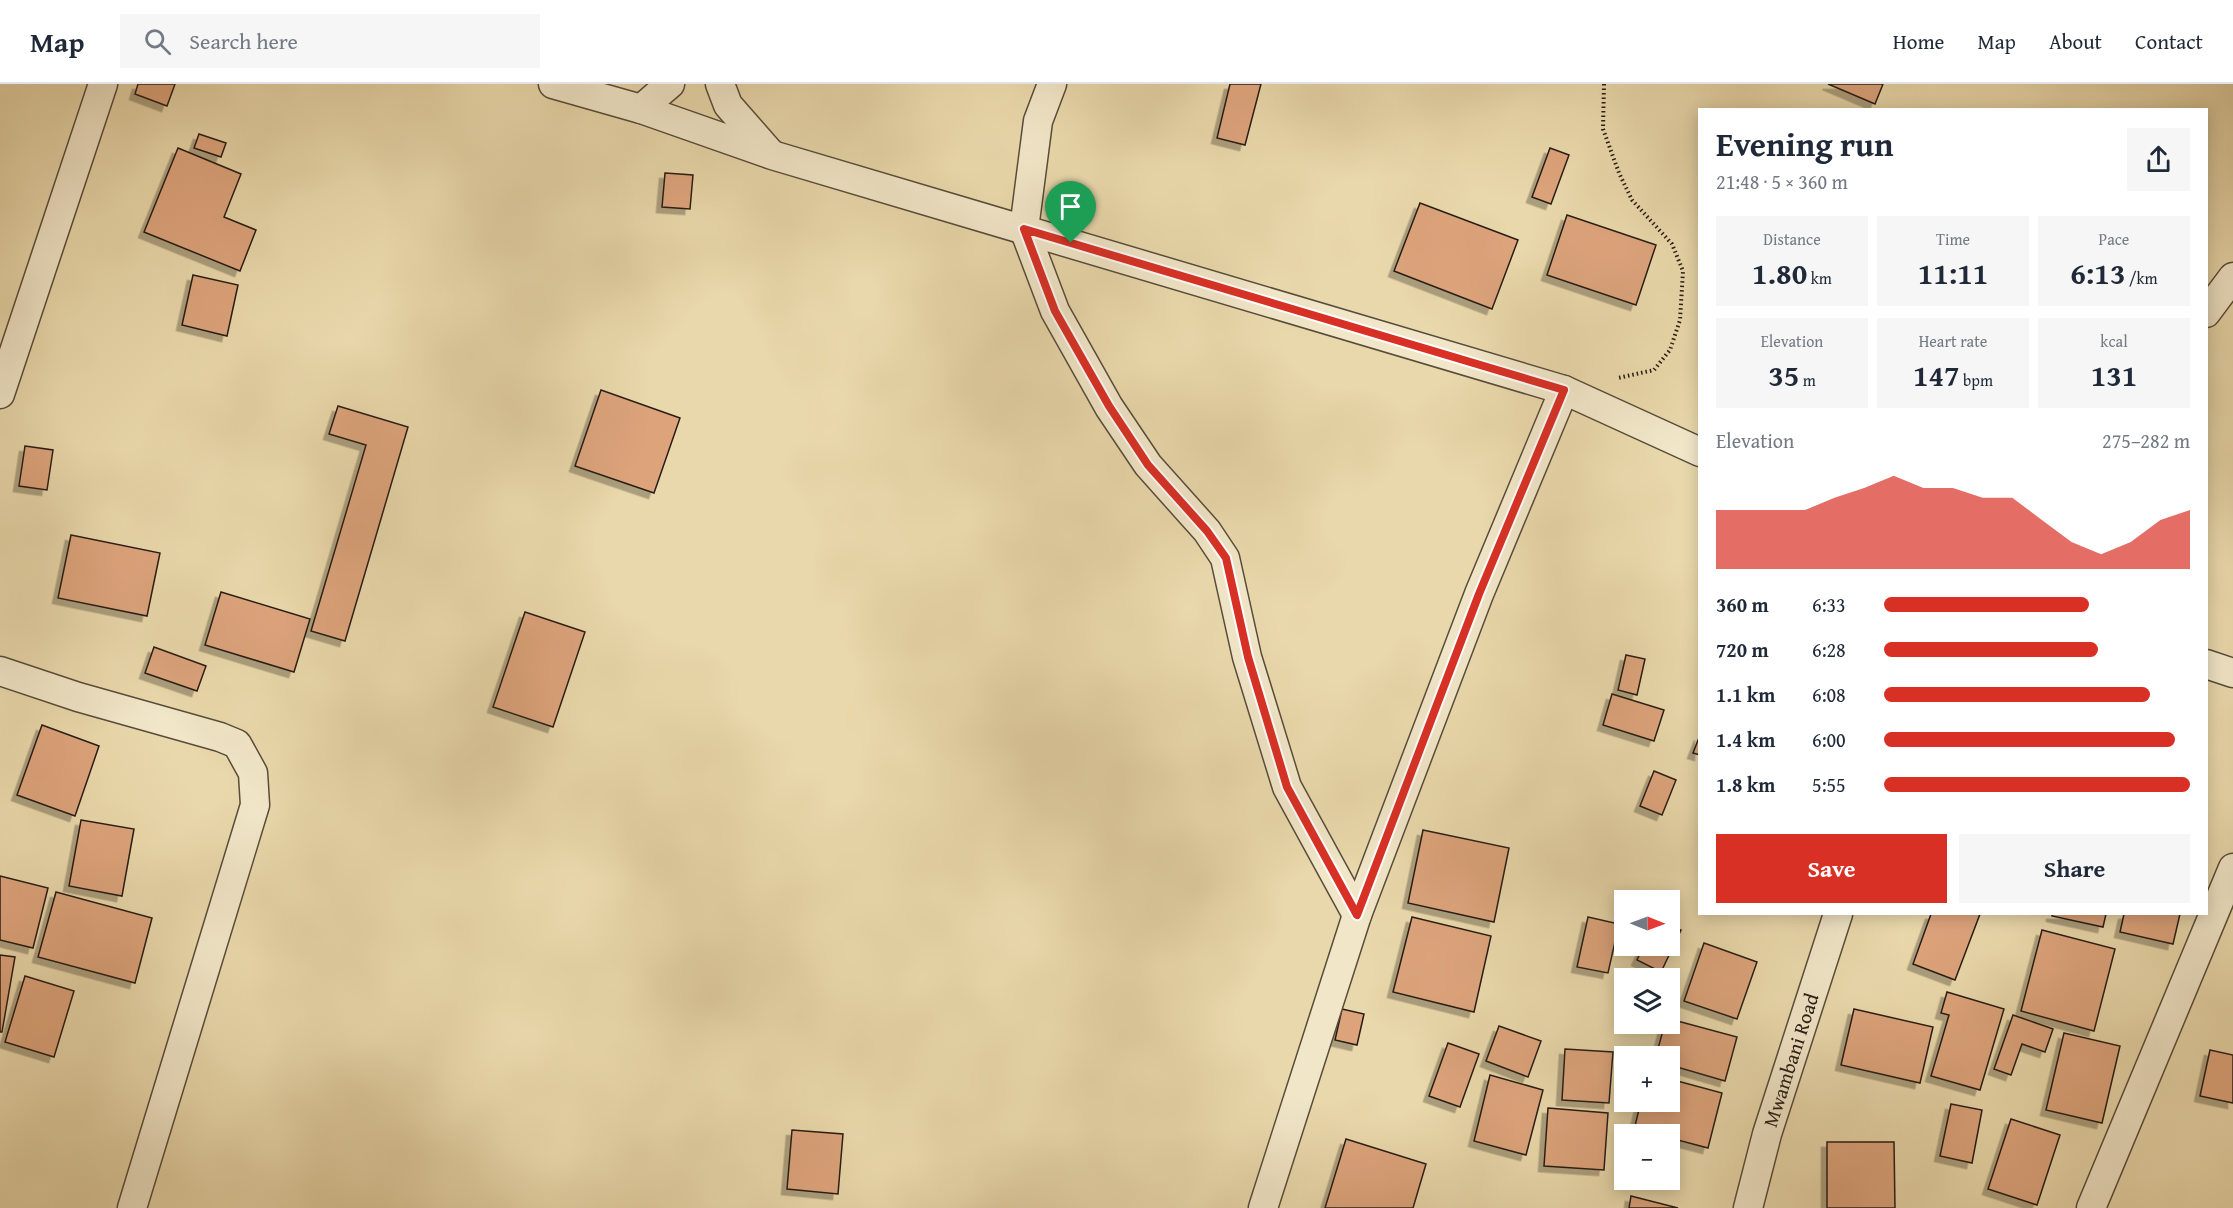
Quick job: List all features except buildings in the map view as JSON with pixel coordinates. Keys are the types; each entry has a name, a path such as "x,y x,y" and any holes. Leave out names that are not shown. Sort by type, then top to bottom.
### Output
{"street":[{"path":"0,394 103,84"},
{"path":"554,84 641,109 772,155 1564,390 1698,451"},
{"path":"641,109 670,84"},
{"path":"720,84 728,105 772,155"},
{"path":"1052,84 1038,121 1024,229 1055,311 1109,406 1148,465 1207,531 1226,558 1248,657 1287,787 1357,915"},
{"path":"2208,310 2233,277"},
{"path":"1263,1208 1357,915 1479,594 1564,390"},
{"path":"2208,665 2233,673"},
{"path":"0,671 78,697 228,740 237,744 253,773 255,805 132,1208"},
{"path":"2091,1208 2233,868"},
{"name":"Mwambani Road","path":"1748,1208 1767,1134 1838,915"}],"path":[{"path":"1564,390 1654,370 1670,350 1680,320 1683,271 1672,244 1632,200 1619,173 1603,129 1604,84"}],"route":[{"path":"1024,229 1071,243 1564,390 1479,594 1357,915 1287,787 1248,657 1226,558 1207,531 1148,465 1109,406 1055,311 1024,229"}]}
